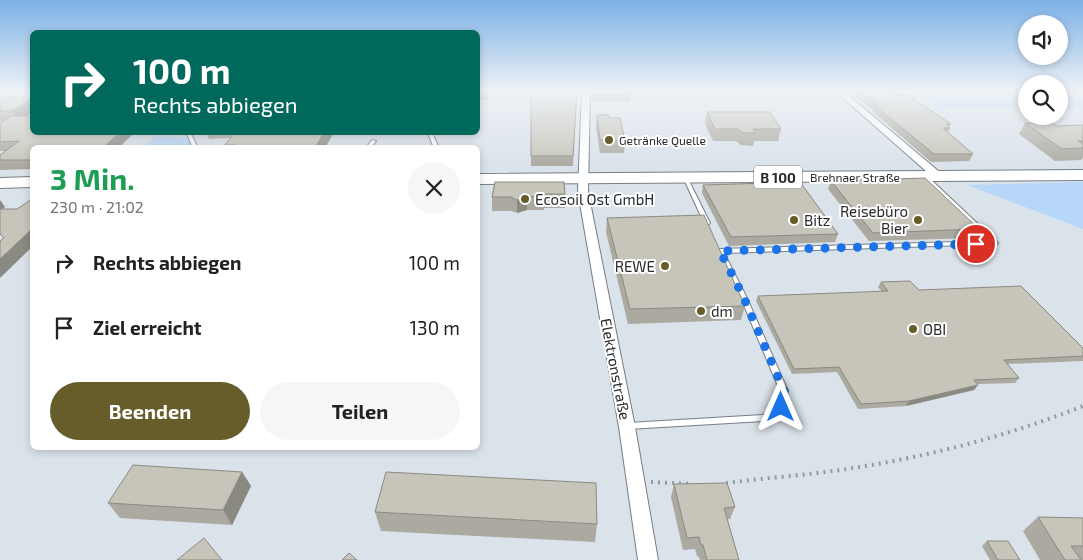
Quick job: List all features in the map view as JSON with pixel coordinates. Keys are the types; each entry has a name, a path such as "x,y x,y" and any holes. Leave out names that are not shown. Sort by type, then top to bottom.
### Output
{"main road":[{"name":"Brehnaer Straße","path":"480,179 685,177 732,174 932,177 1083,175"},
{"path":"0,182 30,182"}],"street":[{"name":"Elektronstraße","path":"588,116 583,192 627,426 648,560"},
{"path":"866,116 932,177"}],"lane":[{"path":"431,136 436,145"},
{"path":"371,145 374,141"},
{"path":"685,177 709,227"},
{"path":"720,251 995,243 932,177"},
{"path":"627,426 764,418 781,407 784,391 743,296 716,243"}],"path":[{"path":"720,484 847,469 921,455 1051,419 1083,406"},
{"path":"635,481 701,484"}],"shaded area":[{"path":"154,137 190,138 189,145 147,145"},
{"path":"1083,182 1083,229 967,185"}],"building":[{"path":"11,116 30,116 30,135 117,135 106,145 30,145 30,160 0,160 0,155 19,141 0,142 0,123"},
{"path":"531,116 575,116 573,156 531,156"},
{"path":"597,116 620,118 625,141 600,140"},
{"path":"709,116 773,116 781,129 753,129 756,133 743,133 738,129 715,129"},
{"path":"888,116 939,116 951,124 946,124 950,128 943,128 973,154 934,154"},
{"path":"1028,125 1083,125 1083,141 1078,141 1083,144 1083,148 1062,149"},
{"path":"233,135 322,135 317,145 225,145"},
{"path":"925,178 979,229 873,233 831,181"},
{"path":"495,182 564,182 565,194 544,194 544,196 527,197 517,200 511,197 492,197"},
{"path":"800,182 838,234 731,237 703,185"},
{"path":"30,200 30,231 0,259 0,241 4,238 0,234 0,209 17,209"},
{"name":"REWE","path":"704,215 745,306 630,309 607,218"},
{"name":"OBI","path":"910,281 919,290 1021,286 1083,348 1083,356 1004,360 1019,378 974,380 978,385 909,401 861,404 839,367 794,369 758,296 888,291 881,282"},
{"path":"133,465 242,472 223,510 108,503"},
{"path":"386,472 596,483 597,524 375,512"},
{"path":"727,483 735,507 724,508 739,560 707,560 699,537 687,538 674,484"},
{"path":"1038,517 1083,518 1083,546 1071,546 1081,560 1065,560"},
{"path":"204,538 222,560 177,560"},
{"path":"987,541 1008,541 1020,560 998,560"},
{"path":"349,553 357,560 342,560"}],"place":[{"name":"Getränke Quelle","path":"609,140"},
{"name":"Ecosoil Ost GmbH","path":"525,199"},
{"name":"Bitz","path":"794,220"},
{"name":"Reisebüro Bier","path":"918,220"},
{"name":"REWE","path":"665,266"},
{"name":"dm","path":"701,311"},
{"name":"OBI","path":"913,329"}],"route":[{"path":"781,407 784,391 743,296 720,251 976,244"}]}
